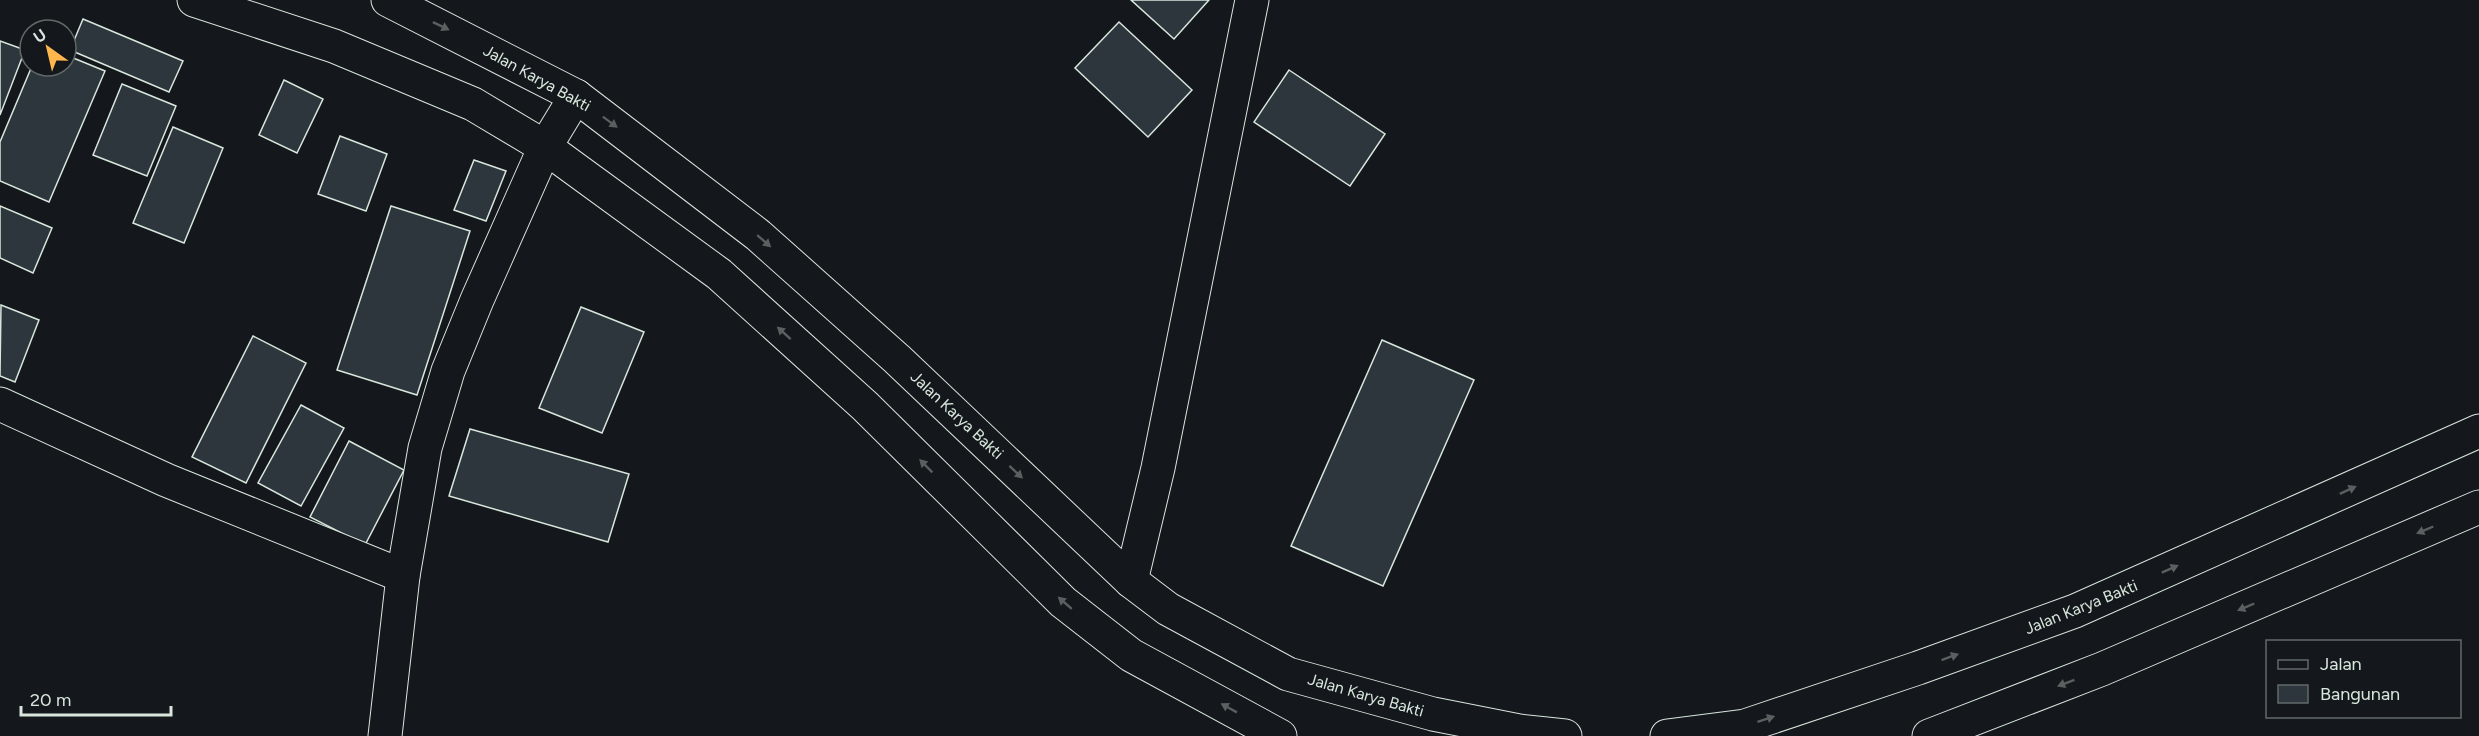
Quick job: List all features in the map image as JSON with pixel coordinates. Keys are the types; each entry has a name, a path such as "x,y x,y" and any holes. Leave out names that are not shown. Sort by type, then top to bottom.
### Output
{"street":[{"path":"194,0 334,46 473,104 545,147 719,274 865,406 1063,602 1131,655 1280,736"},
{"name":"Jalan Karya Bakti","path":"388,0 576,96 758,235 897,359 1131,580 1168,609 1288,674 1433,714 1519,731 1565,736"},
{"path":"1131,580 1158,468 1252,0"},
{"path":"385,736 403,576 424,448 448,371 477,300 545,147 576,96"},
{"path":"0,404 166,480 403,576"},
{"name":"Jalan Karya Bakti","path":"1667,736 1745,726 1918,668 2075,611 2479,431"},
{"path":"1929,736 2102,669 2479,507"}],"building":[{"path":"1131,0 1209,0 1174,39"},
{"path":"83,19 183,61 169,92 78,53 78,31"},
{"path":"1119,22 1192,90 1148,137 1075,68"},
{"path":"0,41 18,47 18,68 0,115"},
{"path":"78,60 105,71 49,202 0,181 0,142 27,78 78,78"},
{"path":"1289,70 1385,134 1350,186 1254,122"},
{"path":"284,80 323,99 297,153 259,135"},
{"path":"122,84 176,106 147,176 93,155"},
{"path":"173,127 223,148 184,243 133,223"},
{"path":"340,136 387,154 366,211 318,194"},
{"path":"474,160 506,171 486,221 454,210"},
{"path":"0,206 52,228 33,273 0,258"},
{"path":"391,206 470,231 417,395 337,370"},
{"path":"1,305 39,320 15,382 0,376"},
{"path":"581,307 644,332 602,433 539,408"},
{"path":"253,336 306,363 246,483 192,457"},
{"path":"1382,340 1474,380 1383,586 1291,546"},
{"path":"301,405 344,428 301,506 258,483"},
{"path":"470,429 629,474 608,542 449,496"},
{"path":"349,441 404,470 365,545 310,517"}]}
